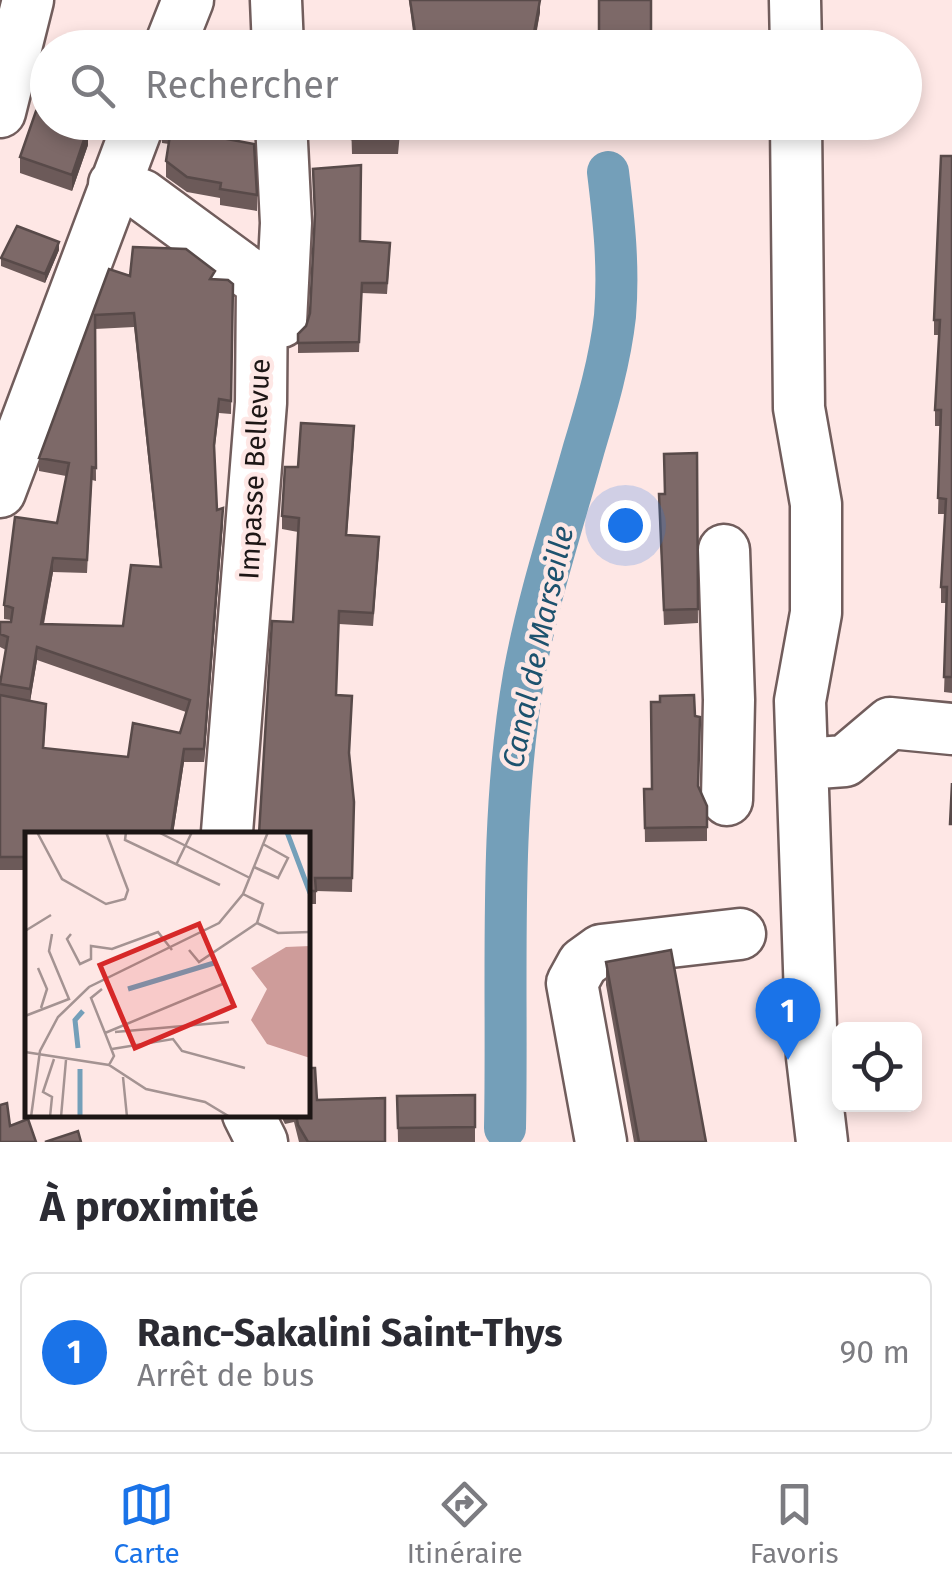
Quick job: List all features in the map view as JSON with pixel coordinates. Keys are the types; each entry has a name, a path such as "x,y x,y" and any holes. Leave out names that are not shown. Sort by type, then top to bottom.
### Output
{"street":[{"path":"0,112 28,0"},
{"path":"176,30 188,0"},
{"path":"276,0 277,30"},
{"path":"795,0 796,30"},
{"path":"0,492 132,140"},
{"path":"238,832 281,314 286,223 283,140"},
{"path":"796,140 798,408 816,504 816,613 800,700 814,1086 822,1142"},
{"name":"Impasse Bellevue","path":"114,184 142,195 262,283 261,403 238,832"},
{"path":"724,550 729,700 727,800"},
{"path":"729,700 800,700"},
{"path":"804,764 846,760 890,723 952,729"},
{"path":"601,1142 572,983 583,963 601,950 740,934"},
{"path":"250,1117 262,1142"}],"building":[{"path":"410,0 540,0 534,30 415,30"},
{"path":"599,0 651,0 651,30 599,30"},
{"path":"30,128 30,140 84,140 72,175 20,157"},
{"path":"169,140 254,144 257,195 220,189 221,183 187,177 166,161"},
{"path":"941,156 952,156 952,677 944,677 947,587 941,587 946,499 938,498 941,410 935,410 940,320 934,320"},
{"path":"361,165 360,241 390,243 387,283 362,283 359,342 298,343 298,334 310,313 313,169"},
{"path":"17,226 59,242 45,274 1,258"},
{"path":"133,247 186,249 215,271 210,279 233,284 231,401 219,399 214,445 217,510 223,508 204,749 184,749 171,832 25,832 25,857 0,857 0,695 46,704 43,748 128,757 133,723 180,733 190,700 37,647 30,689 0,684 8,637 0,634 0,622 11,622 13,608 4,605 15,517 57,523 69,463 39,458 109,269 130,276","holes":["134,313 161,567 131,565 123,626 41,624 53,558 87,560 92,467 96,468 95,315"]},
{"path":"301,423 354,426 346,535 379,537 373,613 339,611 336,695 352,696 352,878 315,878 316,891 310,891 310,832 259,832 272,621 293,622 299,518 282,516 285,467 298,467"},
{"path":"697,453 698,609 664,610 659,494 665,494 664,454"},
{"path":"694,695 695,716 700,717 698,786 707,806 707,827 645,828 644,789 652,789 651,702 660,702 660,696"},
{"path":"671,950 706,1142 639,1142 606,962"},
{"path":"310,1068 315,1068 317,1100 385,1098 385,1142 308,1142 297,1117 310,1117"},
{"path":"475,1095 475,1127 398,1128 397,1096"},
{"path":"7,1103 10,1126 28,1119 36,1142 0,1142 0,1105"},
{"path":"78,1131 81,1142 45,1142"}],"waterway":[{"name":"Canal de Marseille","path":"505,1128 507,844 516,731 536,618 613,333 616,262 608,172"}],"place":[{"name":"Ranc-Sakalini Saint-Thys","path":"788,1060"}]}
